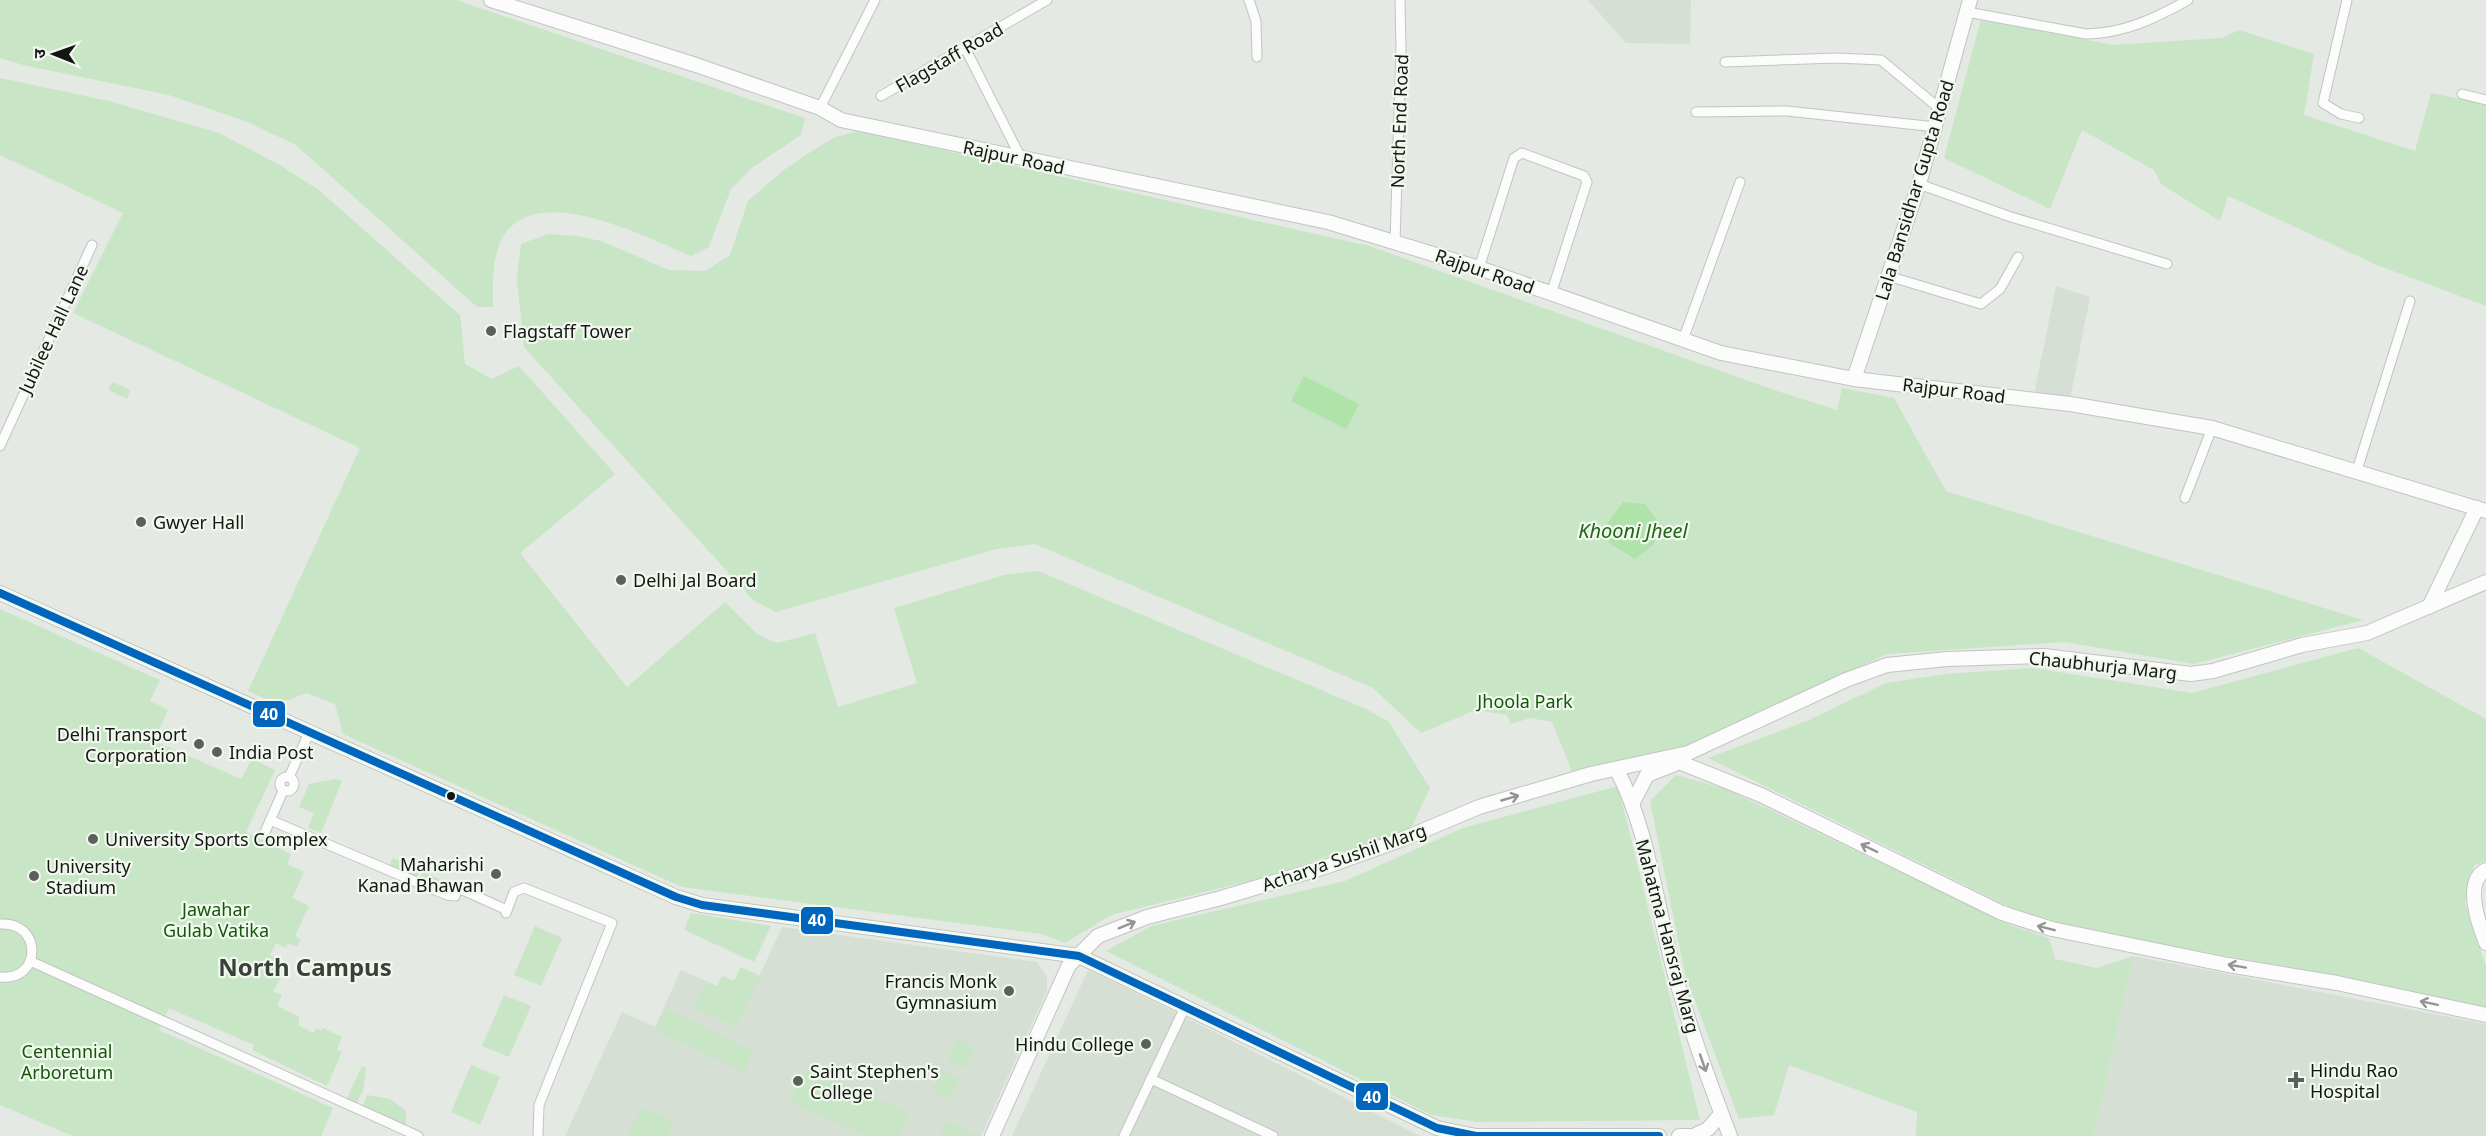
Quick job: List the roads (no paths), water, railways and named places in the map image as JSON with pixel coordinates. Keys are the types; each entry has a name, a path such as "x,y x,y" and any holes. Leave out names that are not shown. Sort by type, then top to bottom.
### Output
{"street":[{"name":"Rajpur Road","path":"491,0 820,108 841,120 1328,222 1479,268 1721,353 1854,379 2070,404 2212,428 2481,509"},
{"path":"820,108 875,0"},
{"name":"Flagstaff Road","path":"881,96 1047,0"},
{"path":"1249,0 1256,21 1257,57"},
{"name":"North End Road","path":"1395,242 1401,59 1400,0"},
{"path":"1968,6 2086,34 2105,33 2145,24 2188,0"},
{"path":"2347,0 2323,103 2341,114 2360,118"},
{"name":"Lala Bansidhar Gupta Road","path":"1854,379 1919,184 1968,6"},
{"path":"965,48 1022,159"},
{"path":"1725,62 1837,58 1881,60 1940,109"},
{"path":"2462,94 2486,100"},
{"path":"1696,112 1787,111 1936,127"},
{"path":"1479,268 1514,158 1522,153 1584,176 1587,182 1551,294"},
{"path":"1683,340 1740,182"},
{"path":"1919,184 2008,216 2167,264"},
{"name":"Jubilee Hall Lane","path":"0,446 92,245"},
{"path":"1888,276 1981,304 2000,289 2018,257"},
{"path":"2357,470 2410,301"},
{"path":"2185,498 2212,428"},
{"path":"2429,607 2481,509"},
{"name":"Chaubhurja Marg","path":"1683,758 1846,680 1887,665 1947,659 2044,656 2191,674 2213,671 2302,645 2367,633 2486,582"},
{"path":"0,593 676,897 702,905 1079,956 1437,1128 1476,1136 1659,1136"},
{"path":"265,832 284,791 280,781 284,777 290,777 310,731"},
{"path":"1632,804 1647,775 1683,758 2002,913 2034,925 2228,965 2337,983 2486,1015"},
{"name":"Acharya Sushil Marg","path":"992,1136 1069,965 1098,936 1147,917 1328,866 1403,839 1479,807 1591,774 1683,758"},
{"name":"Mahatma Hansraj Marg","path":"1617,770 1632,804 1656,884 1672,963 1730,1136"},
{"path":"270,820 447,895 455,896 458,888 506,911 514,892 524,888 612,923 539,1105 538,1136"},
{"path":"2486,870 2481,873 2476,883 2475,893 2478,922 2486,943"},
{"path":"0,924 17,927 27,935 32,948 30,961 16,975 0,977"},
{"path":"1002,1136 1077,968 1079,956"},
{"path":"30,961 418,1136"},
{"path":"1124,1136 1185,1007"},
{"path":"1151,1079 1273,1136"},
{"path":"1679,1136 1700,1135 1721,1114"}],"water":[{"path":"1304,376 1359,404 1346,429 1291,401"},
{"name":"Khooni Jheel","path":"1623,502 1645,504 1659,523 1654,544 1635,559 1609,543 1607,524"}],"place":[{"name":"Flagstaff Tower","path":"491,331"},
{"name":"Gwyer Hall","path":"141,522"},
{"name":"Delhi Jal Board","path":"621,580"},
{"name":"Delhi Transport Corporation","path":"199,744"},
{"name":"India Post","path":"217,752"},
{"name":"University Sports Complex","path":"93,839"},
{"name":"Maharishi Kanad Bhawan","path":"496,874"},
{"name":"University Stadium","path":"34,876"},
{"name":"Francis Monk Gymnasium","path":"1009,991"},
{"name":"Hindu College","path":"1146,1044"},
{"name":"Hindu Rao Hospital","path":"2296,1080"},
{"name":"Saint Stephen's College","path":"798,1081"}],"district":[{"name":"North Campus","path":"305,966"}],"park label":[{"name":"Jhoola Park","path":"1525,701"},
{"name":"Jawahar Gulab Vatika","path":"216,919"},
{"name":"Centennial Arboretum","path":"67,1061"}]}
